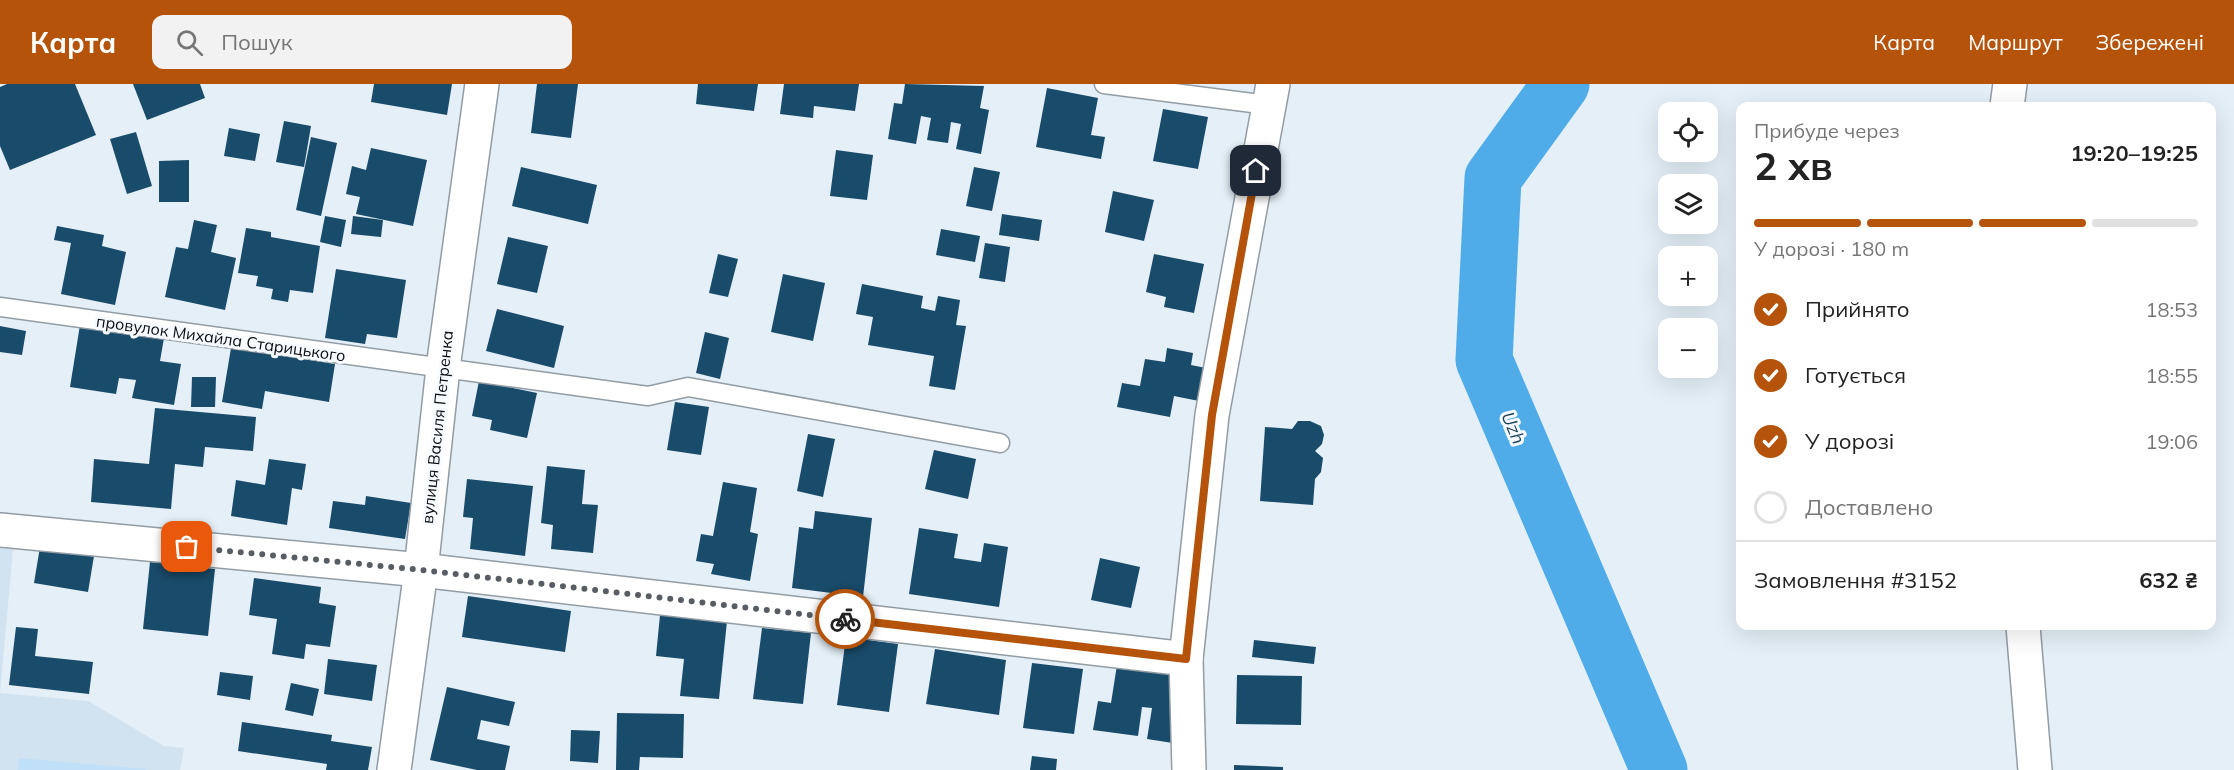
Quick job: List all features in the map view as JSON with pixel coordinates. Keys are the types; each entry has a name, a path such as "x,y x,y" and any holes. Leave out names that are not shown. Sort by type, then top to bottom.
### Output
{"street":[{"name":"вулиця Василя Петренка","path":"394,770 422,570 443,368 482,84"},
{"path":"2008,102 2010,84"},
{"path":"1189,770 1186,659 1212,415 1270,94"},
{"path":"0,530 422,570 1186,659"},
{"path":"2023,630 2035,770"}],"lane":[{"path":"1104,84 1270,94"},
{"name":"провулок Михайла Старицького","path":"0,308 648,396 688,387 1000,443"}],"shaded area":[{"path":"0,548 13,549 0,693"},
{"path":"0,693 88,701 164,746 184,748 180,770 0,770"},
{"path":"19,758 145,769 145,770 18,770"}],"building":[{"path":"7,84 75,84 96,135 10,170 0,146 0,87"},
{"path":"133,84 200,84 205,98 147,120"},
{"path":"374,84 452,84 447,115 371,102"},
{"path":"537,84 578,84 571,138 531,133"},
{"path":"698,84 758,84 754,111 696,104"},
{"path":"784,84 859,84 855,111 814,106 813,118 780,114"},
{"path":"905,84 984,86 980,108 989,110 981,154 956,149 961,124 951,122 948,143 927,140 931,118 921,116 916,144 888,139 894,103 902,104"},
{"path":"1047,88 1098,98 1091,135 1105,137 1101,159 1036,147"},
{"path":"1163,109 1208,117 1198,169 1153,161"},
{"path":"284,121 311,126 304,167 276,162"},
{"path":"229,128 260,134 255,161 224,156"},
{"path":"136,132 152,186 127,194 110,139"},
{"path":"311,137 337,143 321,216 296,210"},
{"path":"371,148 427,160 413,226 356,214 360,197 346,194 352,166 366,170"},
{"path":"836,150 873,155 867,200 830,196"},
{"path":"189,160 189,202 159,202 159,161"},
{"path":"521,167 597,185 588,224 512,206"},
{"path":"974,167 1000,172 992,211 966,206"},
{"path":"1113,191 1154,200 1144,241 1105,232"},
{"path":"1002,214 1042,220 1039,241 999,235"},
{"path":"325,216 346,220 341,247 320,242"},
{"path":"353,216 383,220 381,237 351,234"},
{"path":"194,220 217,225 211,252 236,258 225,310 165,297 176,247 188,249"},
{"path":"57,226 104,235 102,246 126,252 115,305 61,294 71,243 54,240"},
{"path":"246,228 271,232 271,237 320,246 313,293 290,290 288,302 271,299 273,289 256,286 258,276 238,273"},
{"path":"941,229 980,236 975,262 936,255"},
{"path":"508,237 548,246 537,293 497,284"},
{"path":"985,243 1010,247 1005,282 979,278"},
{"path":"718,254 738,259 728,297 709,293"},
{"path":"1154,254 1204,264 1194,313 1164,307 1166,297 1146,292"},
{"path":"336,269 406,280 397,338 367,334 365,344 325,338"},
{"path":"783,274 825,283 813,341 771,332"},
{"path":"862,284 923,296 921,308 935,311 938,296 960,300 956,325 966,326 955,390 929,386 934,356 868,345 873,317 856,314"},
{"path":"497,309 564,326 554,368 486,351"},
{"path":"80,325 164,338 160,361 181,364 174,405 132,398 136,380 119,378 116,394 70,387"},
{"path":"0,326 26,331 22,355 0,352"},
{"path":"705,332 729,338 720,379 696,373"},
{"path":"231,348 335,364 329,402 265,391 262,409 222,402"},
{"path":"1167,348 1193,353 1191,365 1206,368 1199,401 1174,396 1170,417 1117,407 1122,383 1140,386 1145,359 1165,362"},
{"path":"192,377 216,377 215,407 191,407"},
{"path":"479,381 537,393 527,438 490,430 492,420 472,416"},
{"path":"675,402 709,407 701,455 667,450"},
{"path":"155,408 256,417 253,451 205,447 203,467 175,464 171,509 91,502 94,459 149,464"},
{"path":"1298,421 1310,421 1321,426 1324,435 1322,444 1315,451 1323,458 1321,472 1315,479 1313,505 1260,501 1265,427 1292,429"},
{"path":"808,434 835,439 823,497 797,491"},
{"path":"934,450 976,459 968,499 925,489"},
{"path":"269,459 306,464 302,490 292,488 287,525 231,516 236,480 265,485"},
{"path":"547,466 585,470 582,504 598,505 593,553 551,549 553,525 541,523"},
{"path":"467,479 533,486 525,556 470,549 473,518 463,517"},
{"path":"723,482 757,488 750,532 758,534 750,581 711,574 714,564 696,561 701,534 713,536"},
{"path":"366,496 411,503 405,539 329,528 333,501 365,505"},
{"path":"815,511 872,518 863,597 792,588 799,527 813,529"},
{"path":"919,528 958,534 954,558 981,562 984,543 1008,547 999,607 909,594"},
{"path":"40,547 94,556 88,592 34,583"},
{"path":"1100,558 1140,567 1131,608 1091,600"},
{"path":"150,562 215,569 208,636 143,629"},
{"path":"254,578 321,587 319,603 336,606 330,647 306,644 304,659 272,654 277,619 249,615"},
{"path":"468,596 571,611 565,652 462,637"},
{"path":"660,615 727,621 719,699 680,696 684,659 656,656"},
{"path":"16,627 38,629 35,656 93,662 89,694 9,685"},
{"path":"762,628 811,633 803,704 753,699"},
{"path":"846,637 898,644 889,712 837,705"},
{"path":"1254,640 1316,647 1314,664 1252,657"},
{"path":"935,649 1006,660 999,715 926,704"},
{"path":"328,659 377,665 372,701 324,694"},
{"path":"1032,663 1083,669 1074,734 1023,728"},
{"path":"1117,665 1183,675 1173,743 1147,739 1152,708 1142,707 1138,736 1093,730 1098,701 1111,703"},
{"path":"220,672 253,676 250,700 217,695"},
{"path":"1237,675 1302,676 1301,725 1236,724"},
{"path":"291,683 319,689 313,716 285,710"},
{"path":"447,687 515,702 509,726 481,720 477,739 510,746 505,770 477,770 430,760"},
{"path":"617,713 684,714 683,758 640,757 639,770 616,770"},
{"path":"242,722 332,735 331,741 372,747 368,770 326,770 327,764 238,751"},
{"path":"571,730 600,731 598,763 570,761"},
{"path":"1032,756 1057,759 1056,770 1030,770"},
{"path":"1234,765 1283,767 1283,770 1234,770"}],"waterway":[{"name":"Uzh","path":"1561,84 1493,178 1484,360 1659,770"}],"way so far":[{"path":"187,547 422,570 845,619"}],"route":[{"path":"845,619 1186,659 1212,415 1256,171"}]}
